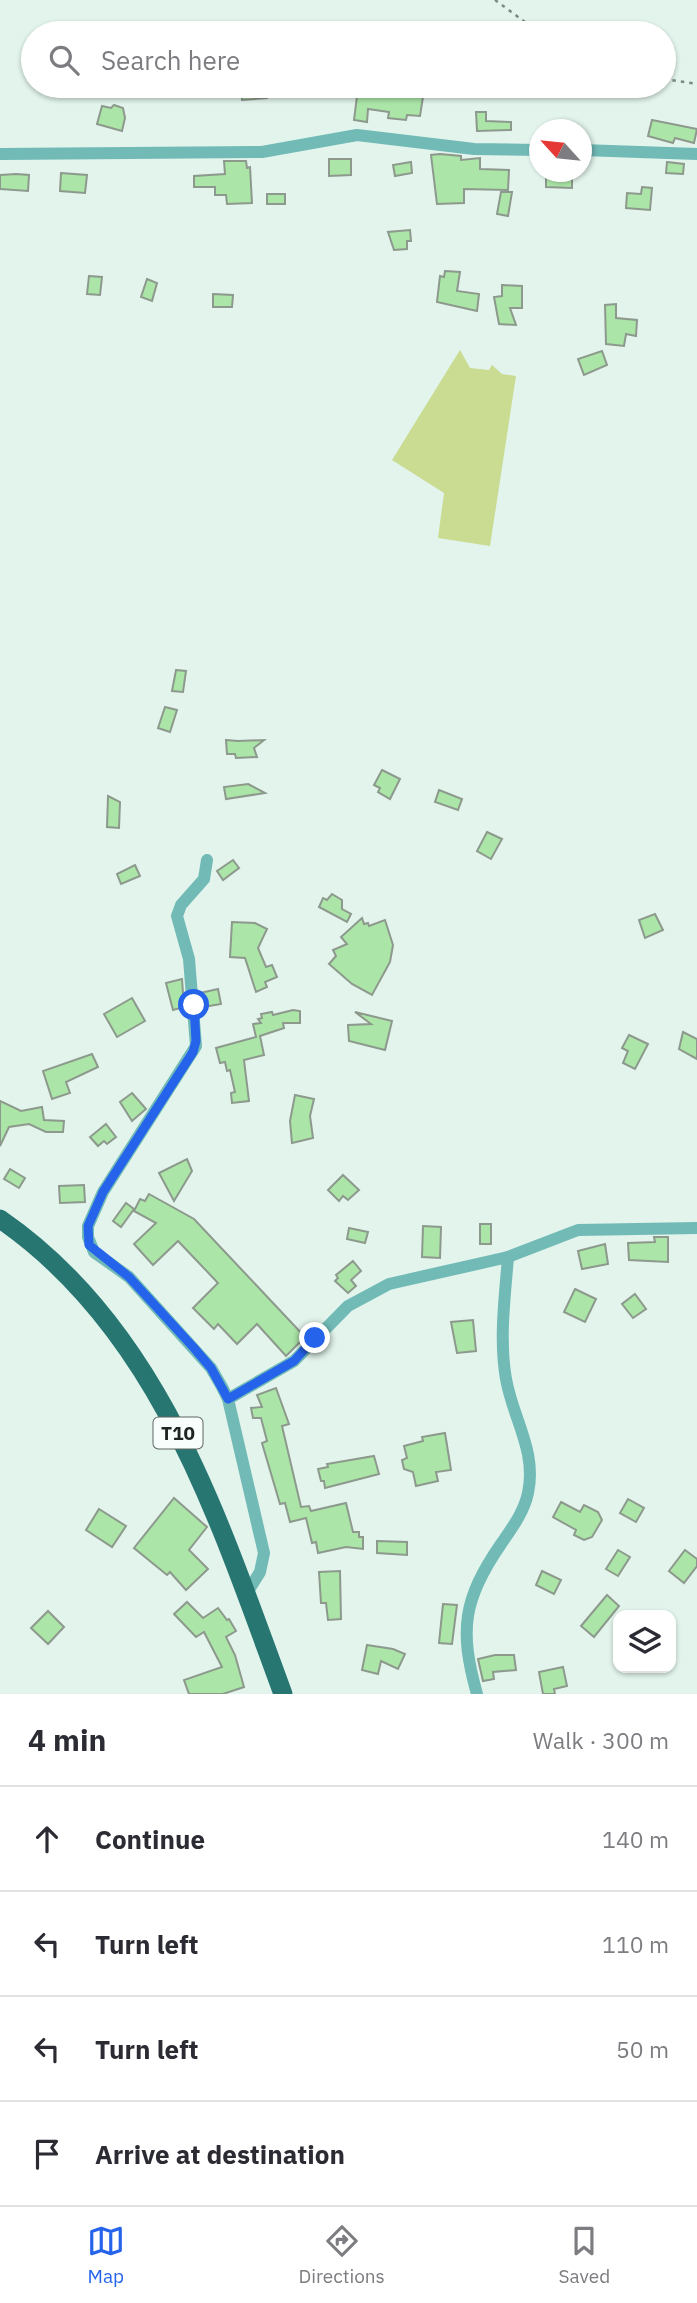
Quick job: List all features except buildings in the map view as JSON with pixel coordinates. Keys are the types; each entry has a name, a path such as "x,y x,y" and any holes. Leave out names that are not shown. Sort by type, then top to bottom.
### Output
{"highway":[{"name":"T10","path":"0,1219 39,1250 94,1304 145,1372 183,1444 247,1593 283,1694"}],"street":[{"path":"0,153 262,152 357,135 474,149 529,150"},
{"path":"592,150 697,154"},
{"path":"207,860 207,870 200,887 181,905 177,916 189,959 196,1046 103,1192 92,1214 88,1237 94,1252 129,1277 194,1348 211,1368 228,1399 264,1553 260,1572 247,1593"},
{"path":"228,1399 294,1361 342,1311 373,1290 508,1256 578,1230 697,1228"},
{"path":"477,1694 465,1640 467,1614 481,1576 522,1512 531,1475 527,1444 510,1395 504,1367 508,1256"}],"path":[{"path":"495,0 524,21"},
{"path":"676,81 697,84"}],"green space":[{"path":"460,350 470,368 489,370 492,365 502,374 516,376 490,546 438,538 444,493 392,460"}],"route":[{"path":"194,1005 196,1046 147,1127 119,1164 103,1192 88,1226 89,1245 94,1252 129,1277 194,1348 211,1368 228,1399 266,1380 294,1361 315,1338"}]}
